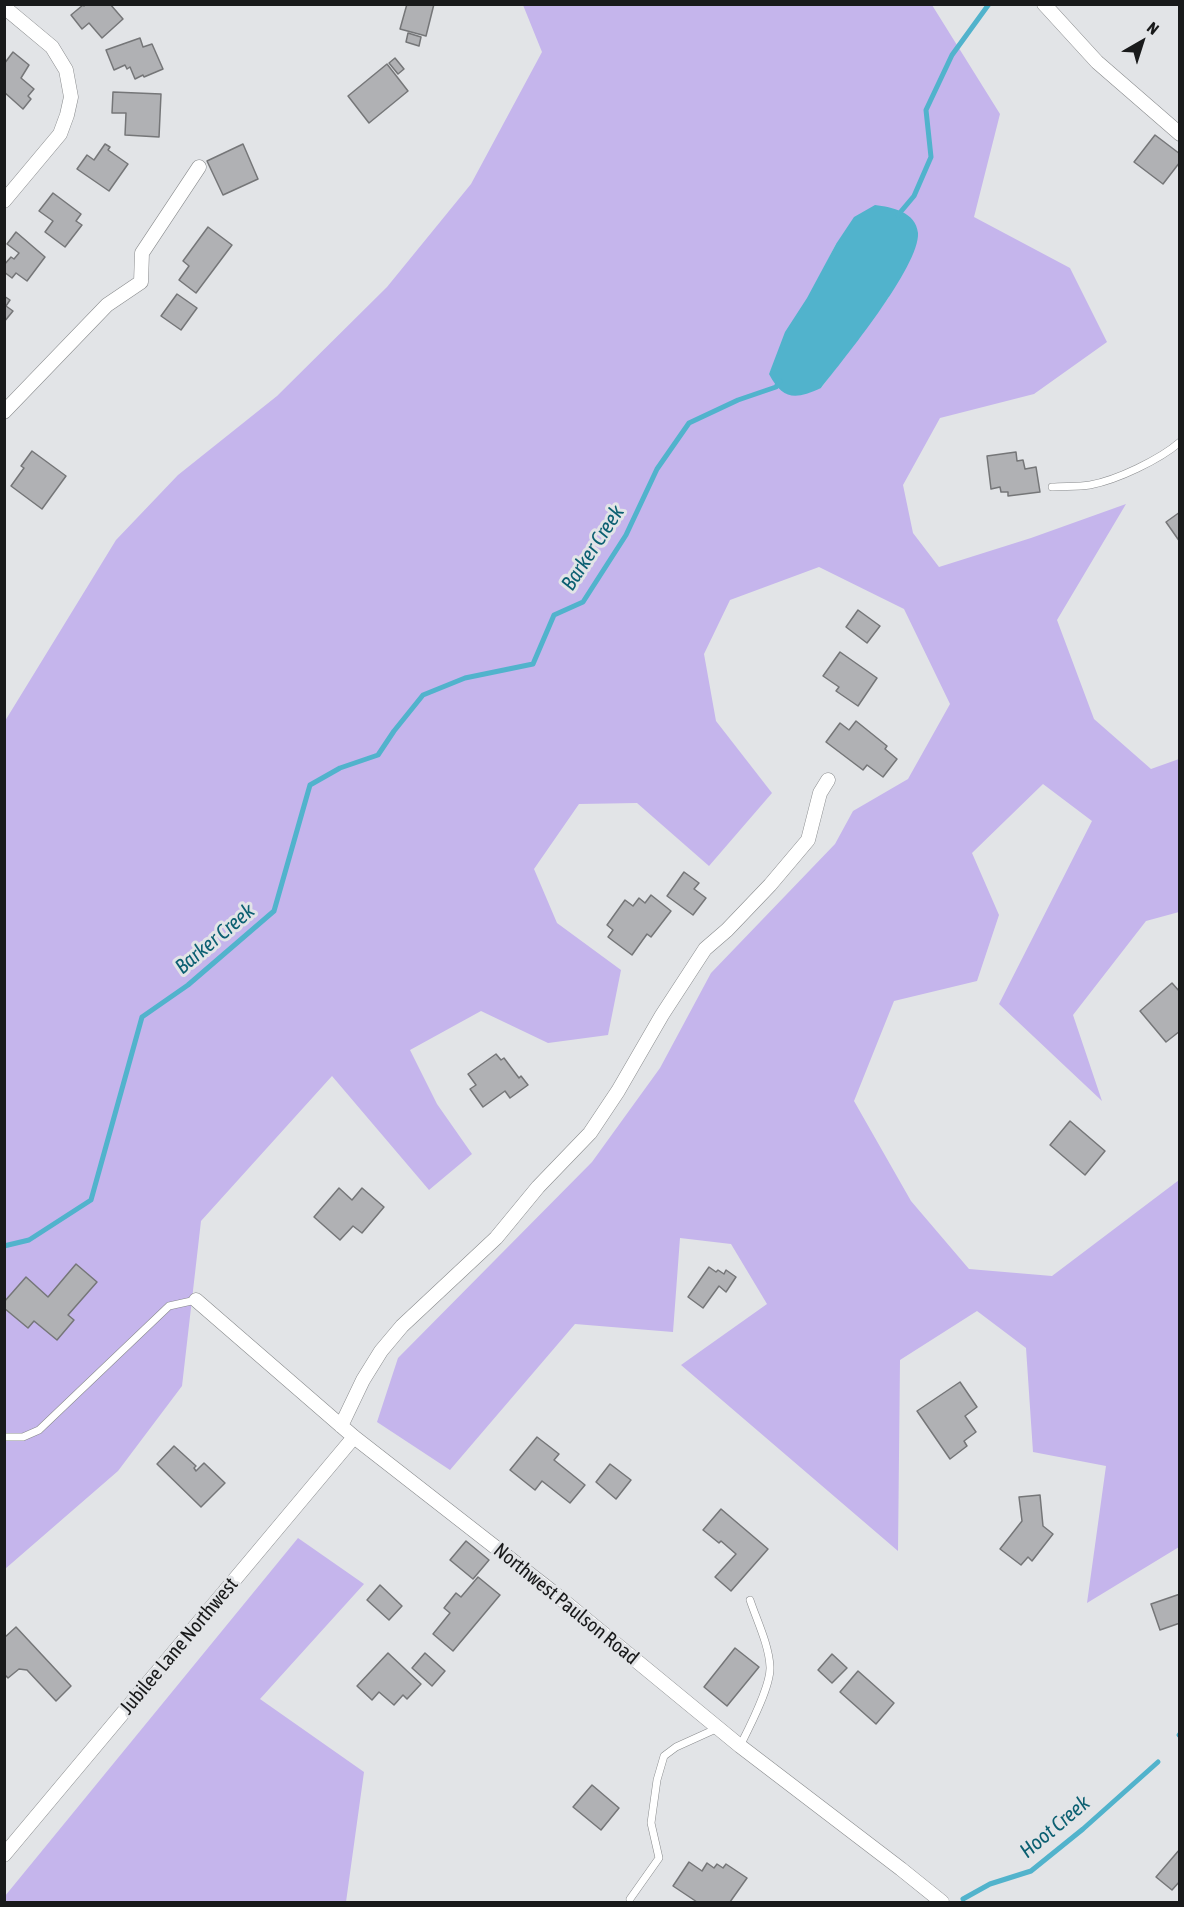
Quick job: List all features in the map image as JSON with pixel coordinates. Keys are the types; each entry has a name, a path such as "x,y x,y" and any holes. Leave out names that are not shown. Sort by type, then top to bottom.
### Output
{"street":[{"path":"1044,4 1096,62 1179,134"},
{"path":"4,7 52,47 66,70 71,97 68,115 60,134 4,201"},
{"path":"4,412 107,305 141,282 142,253 199,167"},
{"path":"341,1426 363,1380 384,1347 402,1326 496,1238 538,1187 590,1132 618,1091 705,949 727,930 770,885 808,840 820,793 828,780"},
{"name":"Northwest Paulson Road","path":"196,1300 354,1437 554,1593 740,1746 942,1902"},
{"name":"Jubilee Lane Northwest","path":"4,1856 354,1437"}],"lane":[{"path":"1052,488 1091,484 1131,471 1169,451 1179,442"},
{"path":"4,1437 23,1437 39,1430 169,1306 196,1300"},
{"path":"740,1746 760,1705 771,1670 768,1653 750,1600"},
{"path":"630,1899 659,1858 651,1823 657,1780 664,1756 676,1747 718,1728"}],"shaded area":[{"path":"523,5 932,5 1000,114 974,217 1070,268 1107,342 1034,394 940,418 903,485 913,533 939,567 1031,538 1126,504 1057,620 1094,719 1151,769 1179,759 1179,912 1146,921 1073,1015 1102,1101 999,1004 1092,821 1043,784 972,853 999,915 977,981 894,1001 854,1101 911,1201 969,1269 1052,1276 1179,1180 1179,1547 1087,1603 1106,1466 1033,1452 1026,1348 977,1311 900,1360 898,1551 681,1365 767,1304 731,1244 680,1238 673,1332 575,1324 450,1470 377,1422 398,1358 592,1162 660,1068 711,973 835,844 853,811 908,779 950,704 904,609 819,567 730,600 704,654 716,721 772,793 709,866 637,803 579,804 534,869 557,923 621,970 608,1035 548,1043 481,1011 410,1050 437,1104 472,1154 429,1190 332,1076 201,1221 182,1386 118,1471 5,1569 5,721 116,540 178,475 277,396 387,287 471,184 542,52","holes":["836,244 889,297 821,388 769,374"]},
{"path":"298,1538 364,1584 260,1699 364,1772 346,1902 5,1902 5,1896"}],"water":[{"path":"875,205 902,212 913,220 918,233 907,267 862,335 821,388 797,396 785,393 779,389 769,374 785,332 854,217"}],"building":[{"path":"87,4 110,4 123,19 102,38 89,23 82,29 71,15"},
{"path":"407,4 434,4 426,36 400,29"},
{"path":"408,33 421,37 419,46 406,42"},
{"path":"140,38 143,47 152,44 163,69 135,79 130,67 127,69 125,65 114,70 106,50"},
{"path":"13,52 29,65 21,78 34,89 28,96 31,99 23,109 4,92 4,64"},
{"path":"395,58 404,69 398,74 389,63"},
{"path":"387,64 408,91 369,123 348,96"},
{"path":"113,92 161,94 159,137 125,135 126,113 112,113"},
{"path":"1155,135 1180,154 1180,162 1163,184 1134,162"},
{"path":"105,144 110,147 108,150 128,164 109,191 77,169 87,155 94,160"},
{"path":"243,144 258,179 223,195 207,161"},
{"path":"53,193 81,214 76,221 82,225 65,247 45,232 53,221 39,211"},
{"path":"208,227 232,245 196,293 179,280 189,266 183,261"},
{"path":"16,232 45,257 27,281 16,273 12,278 4,272 4,265 11,257 14,259 19,253 7,244"},
{"path":"177,294 197,308 181,330 161,316"},
{"path":"4,296 10,300 6,306 13,311 4,322"},
{"path":"32,451 66,476 42,509 11,486 24,468 21,466"},
{"path":"1016,452 1017,461 1023,460 1025,469 1036,467 1040,492 1008,496 1008,492 1001,492 1000,487 991,489 987,456"},
{"path":"1180,512 1180,542 1166,522"},
{"path":"858,610 880,626 867,643 846,627"},
{"path":"840,652 877,678 858,706 836,691 839,687 823,676"},
{"path":"856,721 887,746 885,749 897,759 883,777 867,765 863,770 826,742 840,723 849,730"},
{"path":"684,872 699,883 694,889 706,898 693,915 667,896"},
{"path":"651,895 671,911 651,937 647,934 632,955 608,937 613,930 607,925 625,900 633,906 639,898 645,903"},
{"path":"1172,983 1180,992 1180,1031 1166,1042 1140,1011"},
{"path":"496,1054 501,1060 504,1058 519,1078 521,1076 528,1085 510,1098 505,1091 483,1107 470,1089 476,1085 468,1074"},
{"path":"1070,1121 1105,1151 1085,1175 1050,1145"},
{"path":"339,1188 352,1200 362,1188 384,1207 362,1233 353,1226 340,1240 314,1217"},
{"path":"76,1264 97,1282 68,1315 74,1320 57,1340 34,1321 28,1328 4,1308 4,1302 26,1277 48,1297"},
{"path":"709,1267 724,1274 726,1270 736,1277 726,1292 719,1286 703,1308 688,1297"},
{"path":"960,1382 977,1407 965,1416 976,1432 964,1441 967,1446 950,1459 917,1411"},
{"path":"537,1437 559,1454 554,1460 585,1485 570,1503 542,1481 535,1490 510,1470"},
{"path":"174,1446 196,1466 194,1468 196,1471 204,1463 225,1483 201,1507 157,1464"},
{"path":"610,1464 631,1480 616,1499 596,1482"},
{"path":"1040,1495 1043,1526 1053,1534 1032,1561 1028,1557 1021,1565 1000,1549 1022,1521 1019,1497"},
{"path":"721,1509 768,1549 731,1591 715,1577 736,1554 703,1530"},
{"path":"466,1541 489,1560 473,1579 450,1560"},
{"path":"478,1577 500,1595 453,1651 433,1634 450,1613 444,1608 456,1593 461,1597"},
{"path":"380,1585 402,1606 389,1620 367,1600"},
{"path":"1180,1594 1180,1623 1160,1630 1151,1604"},
{"path":"16,1627 71,1686 56,1701 27,1670 19,1669 8,1678 4,1674 4,1638"},
{"path":"735,1648 759,1667 727,1706 704,1687"},
{"path":"388,1653 421,1684 407,1699 403,1695 394,1705 379,1692 372,1700 357,1686"},
{"path":"425,1653 445,1671 432,1686 412,1668"},
{"path":"832,1654 847,1668 832,1683 818,1670"},
{"path":"858,1671 894,1703 876,1724 840,1692"},
{"path":"592,1785 619,1808 601,1830 573,1807"},
{"path":"1180,1849 1180,1881 1172,1890 1156,1877"},
{"path":"689,1862 702,1871 707,1863 714,1868 717,1864 723,1868 726,1864 747,1878 730,1902 697,1902 673,1886"}],"waterway":[{"name":"Barker Creek","path":"898,215 914,196 931,157 926,110 952,55 989,4"},
{"name":"Barker Creek","path":"4,1246 29,1240 91,1200 142,1017 188,985 274,911 310,785 340,768 378,755 423,695 465,678 533,664 554,615 583,602 626,535 657,469 689,423 738,400 776,387 780,381"},
{"name":"Hoot Creek","path":"963,1899 990,1884 1031,1871 1083,1829 1158,1762"}]}
